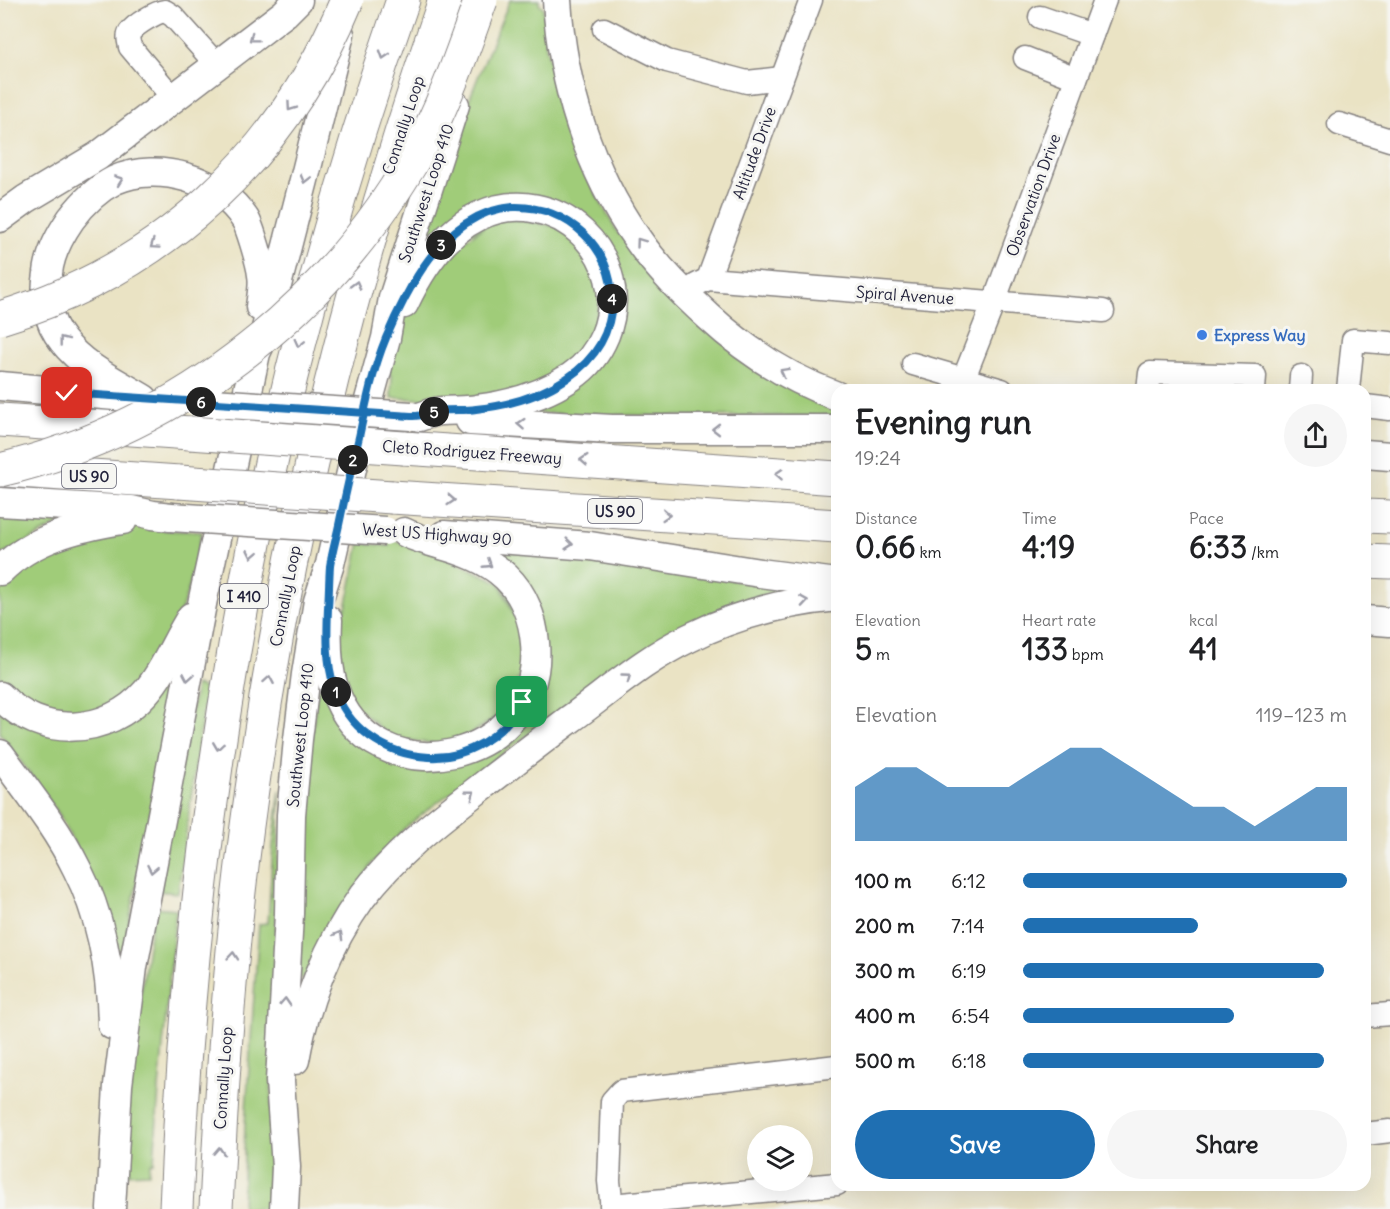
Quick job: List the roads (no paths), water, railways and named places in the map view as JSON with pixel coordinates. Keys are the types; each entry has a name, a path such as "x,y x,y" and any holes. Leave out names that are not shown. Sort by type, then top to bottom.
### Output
{"highway":[{"path":"0,318 55,299 110,272 170,234 218,192 256,152 299,95 326,48 348,0"},
{"name":"I 410","path":"176,1209 185,1050 199,892 222,722 246,588 269,472 308,311 340,194 403,0"},
{"name":"Connally Loop","path":"216,1209 224,1055 240,883 260,735 283,602 312,461 354,292 397,144 444,0"},
{"path":"0,470 37,461 92,441 144,417 214,375 254,346 308,297 347,255 369,227 415,155 447,91 481,0"},
{"name":"Cleto Rodriguez Freeway","path":"0,420 193,417 411,427 831,477"},
{"name":"US 90","path":"0,470 831,526"},
{"path":"1371,516 1390,517"},
{"path":"1371,561 1390,562"}],"main road":[{"path":"0,218 26,199 98,156 285,13 298,0"},
{"path":"255,352 264,336 348,0"},
{"name":"Southwest Loop 410","path":"284,1209 286,1167 280,1081 292,805 298,739 318,601 330,564 361,429 386,338 393,298 454,107 496,0"},
{"path":"557,0 560,37 568,81 580,121 596,163 616,204 638,241 683,292 726,332 763,359 806,383 831,393"},
{"path":"111,1209 121,1052 133,968 203,599 255,352 262,274 246,220 229,199 206,184 188,177 166,174 141,174 116,180 93,194 76,211 59,236 49,264 45,292 49,319 62,341 80,360 144,399 193,417"},
{"path":"386,338 413,285 436,251 467,222 490,211 521,207 555,214 570,222 587,236 605,266 611,294 609,322 597,350 578,372 556,386 512,403 476,410 438,411 411,427"},
{"path":"0,386 144,399"},
{"path":"411,427 831,429"},
{"path":"1371,454 1390,456"},
{"name":"West US Highway 90","path":"0,502 131,510 162,516 590,546 831,582"},
{"path":"0,571 22,553 54,537 84,527 162,516"},
{"path":"330,564 328,625 330,669 337,696 352,719 377,742 405,753 426,757 446,756 475,747 508,722 518,709 529,687 535,649 529,617 516,589 492,565 471,554 394,532"},
{"path":"286,1167 295,1059 312,994 328,956 348,919 375,880 396,857 453,808 629,676 669,649 706,630 751,613 796,602 831,598"},
{"path":"0,696 23,714 53,726 83,727 107,721 129,708 153,682 203,599"},
{"path":"1371,620 1390,622"},
{"path":"0,754 61,840 87,893 100,933 107,966 112,1031 121,1052"}],"street":[{"name":"Altitude Drive","path":"708,279 811,0"},
{"name":"Observation Drive","path":"961,384 994,302 1105,0"},
{"path":"174,98 130,47 128,39 130,32 157,12 165,11 217,65"},
{"path":"1040,17 1092,35"},
{"path":"604,29 667,61 747,82 782,78"},
{"path":"1024,58 1076,78"},
{"path":"1338,124 1390,140"},
{"path":"683,292 708,279"},
{"name":"Spiral Avenue","path":"708,279 1103,311"},
{"path":"1349,384 1353,340 1390,343"},
{"path":"913,364 961,384"},
{"path":"1149,384 1150,373 1202,379 1255,376 1254,384"},
{"path":"1371,407 1390,409"},
{"path":"1371,1016 1390,1014"},
{"path":"831,1067 621,1091 612,1101 609,1181 612,1207 831,1185"},
{"path":"1371,1133 1390,1131"}],"place":[{"name":"Express Way","path":"1202,335"}]}
